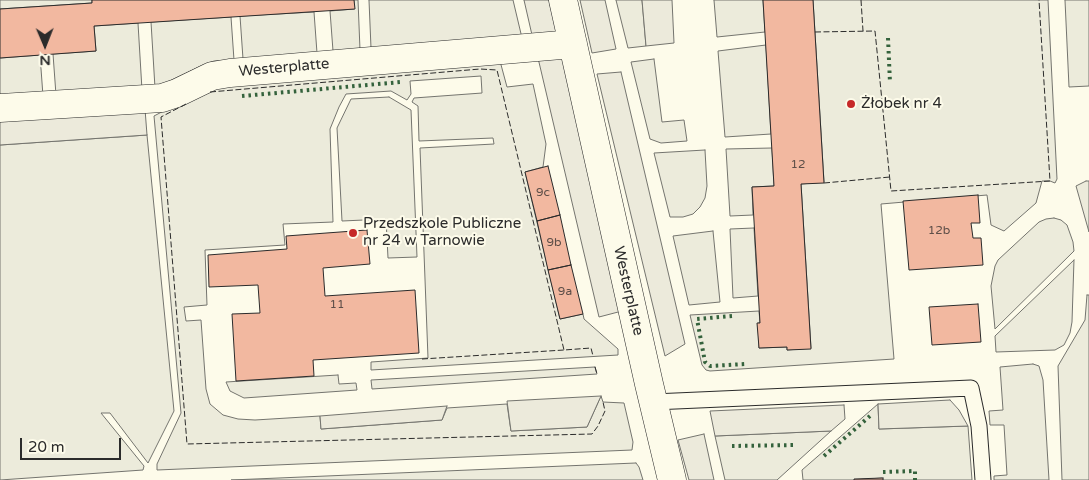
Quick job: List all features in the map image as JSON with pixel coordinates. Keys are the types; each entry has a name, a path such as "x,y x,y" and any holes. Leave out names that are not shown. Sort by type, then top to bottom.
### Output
{"street":[{"name":"Westerplatte","path":"564,0 672,480"},
{"name":"Westerplatte","path":"0,108 162,98 212,76 230,73 573,44"}],"lane":[{"path":"653,402 971,388 979,426 983,480"}],"shaded area":[{"path":"0,0 92,0 92,3 0,9"},
{"path":"354,0 358,0 360,50 333,51 330,11 354,9"},
{"path":"369,0 513,0 522,38 371,48"},
{"path":"524,0 549,0 557,33 532,35"},
{"path":"580,0 605,0 616,49 592,53"},
{"path":"616,0 642,0 646,46 628,48"},
{"path":"642,0 672,0 674,43 646,46"},
{"path":"714,0 763,0 765,32 717,37"},
{"path":"813,0 1048,0 1057,179 1055,183 1042,181 1036,203 1004,231 991,225 987,195 881,204 894,359 706,370 702,365 690,315 759,311 759,348 787,347 787,350 811,348 801,184 824,182"},
{"path":"1065,0 1089,0 1089,86 1069,87"},
{"path":"314,12 317,53 243,59 240,16"},
{"path":"231,17 234,60 214,61 155,88 151,22"},
{"path":"138,23 142,90 56,95 53,54 96,51 94,26"},
{"path":"766,45 771,134 725,137 718,51"},
{"path":"40,55 43,96 0,98 0,58"},
{"path":"562,55 622,311 599,317 538,58"},
{"path":"654,59 662,122 684,120 687,141 661,143 650,139 631,62"},
{"path":"500,61 507,87 533,84 546,144 543,167 525,172 560,319 583,314 584,319 618,349 618,355 371,370 371,362 428,358 420,148 494,144 493,138 419,141 418,106 412,102 414,98 482,93 481,76 410,81 411,94 407,100 391,91 346,94 330,129 333,222 283,224 285,245 205,250 207,305 184,307 186,321 201,320 206,389 210,404 223,415 238,419 255,420 320,416 321,429 442,420 447,408 507,404 511,431 587,427 601,396 603,402 624,403 633,442 632,450 157,470 157,464 181,413 154,116 215,84"},
{"path":"621,72 685,344 665,356 597,74"},
{"path":"389,97 411,110 417,257 388,258 386,219 342,221 337,128 351,99"},
{"path":"145,109 147,135 0,145 0,118"},
{"path":"147,135 174,411 148,463 110,413 101,413 144,466 143,470 0,480 0,145"},
{"path":"772,148 774,186 752,187 753,215 730,216 726,149"},
{"path":"705,150 707,186 705,198 693,214 683,217 670,217 654,153"},
{"path":"1089,181 1089,232 1076,186"},
{"path":"1054,218 1061,220 1067,225 1074,251 995,329 991,286 998,260 1039,222"},
{"path":"754,228 758,296 733,298 730,229"},
{"path":"713,231 720,302 689,305 673,236"},
{"path":"1074,260 1072,322 1070,333 1064,345 1055,350 996,352 995,336"},
{"path":"1087,295 1089,295 1089,480 1062,480 1058,366 1085,320"},
{"path":"1033,364 1039,366 1043,380 1049,480 994,480 994,476 1007,475 1004,425 990,425 989,411 1003,410 1000,367"},
{"path":"595,367 597,374 372,389 371,380"},
{"path":"338,375 339,384 356,383 357,390 244,398 230,391 226,382"},
{"path":"601,396 587,427 511,431 507,401"},
{"path":"950,400 959,410 968,426 879,429 878,404"},
{"path":"878,404 879,429 968,426 972,480 883,480 882,478 803,480 802,470"},
{"path":"844,405 845,419 831,431 715,436 710,411"},
{"path":"447,406 442,420 321,429 320,416"},
{"path":"831,431 777,480 725,480 715,436"},
{"path":"704,434 714,480 689,480 678,440"},
{"path":"636,463 643,480 231,480"}],"building":[{"path":"92,0 354,0 355,9 94,26 96,51 0,58 0,9 92,3"},
{"path":"763,0 813,0 824,183 801,184 811,349 787,350 787,347 759,348 757,323 760,323 752,187 774,186"},
{"path":"548,166 560,215 537,221 525,172"},
{"path":"978,195 980,223 971,223 973,238 981,238 983,265 909,270 903,201"},
{"path":"560,215 571,265 548,270 537,221"},
{"path":"367,230 370,264 323,268 325,296 415,290 419,353 313,360 314,376 236,381 232,314 260,313 258,285 209,287 208,255 287,249 286,236"},
{"path":"571,265 583,314 560,319 548,270"},
{"path":"978,304 981,342 932,345 929,307"},
{"path":"883,478 883,480 854,480 854,479"}],"hedge":[{"path":"888,38 890,83"},
{"path":"242,96 401,82"},
{"path":"732,316 697,319 705,362 710,366 745,364"},
{"path":"824,456 870,416"},
{"path":"732,446 797,445"},
{"path":"883,472 915,471 915,480"}],"fence":[{"path":"861,0 863,31"},
{"path":"815,32 875,31 891,191 1050,181 1039,0"},
{"path":"210,92 480,69 497,70 564,350 591,348 593,356"},
{"path":"186,104 161,117 187,444 592,434 605,411 603,402"},
{"path":"824,183 890,177"},
{"path":"422,359 564,350"},
{"path":"595,367 597,374"}],"place":[{"name":"Żłobek nr 4","path":"851,104"},
{"name":"Przedszkole Publiczne nr 24 w Tarnowie","path":"353,233"}]}
